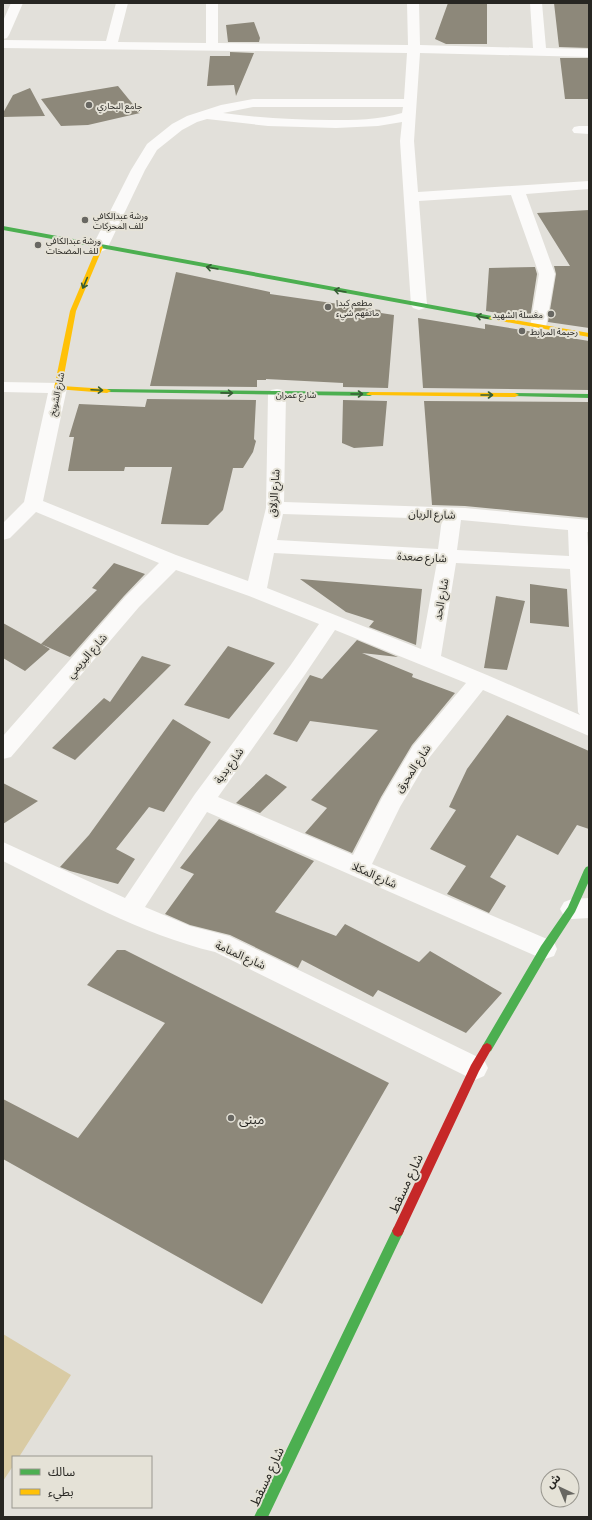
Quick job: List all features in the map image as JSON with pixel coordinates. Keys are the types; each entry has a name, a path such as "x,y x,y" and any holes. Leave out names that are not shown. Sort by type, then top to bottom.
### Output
{"main road":[{"path":"3,228 538,327 589,335"},
{"name":"شارع الشويخ","path":"58,388 73,311 100,247"},
{"name":"شارع عمران","path":"58,388 132,392 589,396"},
{"name":"شارع مسقط","path":"261,1517 475,1068 545,949 581,908 589,870"}],"street":[{"path":"3,35 17,3"},
{"path":"111,45 122,3"},
{"path":"212,3 212,46"},
{"path":"414,3 414,49 407,141 420,305"},
{"path":"536,3 540,51"},
{"path":"3,44 414,49 589,53"},
{"path":"100,247 138,170 152,147 177,126 205,115 252,103 410,109"},
{"path":"205,115 244,120 310,124 366,124 400,118 410,109"},
{"path":"412,197 589,186"},
{"path":"517,190 547,274 538,327"},
{"name":"شارع عمران","path":"3,387 58,388"},
{"name":"شارع الشويخ","path":"33,504 58,388"},
{"name":"شارع الزلاق","path":"256,592 274,508 276,394"},
{"path":"3,534 33,504 173,562 256,592 430,659 589,728"},
{"name":"شارع الريان","path":"274,508 452,514 583,526"},
{"name":"شارع الحد","path":"430,659 447,557 452,514"},
{"path":"583,526 578,563 589,712"},
{"name":"شارع صعدة","path":"266,546 578,563"},
{"name":"شارع البريمي","path":"3,751 132,602 173,562"},
{"name":"شارع بدية","path":"129,911 203,800 297,671 331,621"},
{"name":"شارع المحرق","path":"359,866 390,804 421,752 480,680"},
{"name":"شارع المكلا","path":"203,800 359,866 545,949"},
{"name":"شارع المنامة","path":"3,851 129,911 187,935 220,943 475,1068"}],"shaded area":[{"path":"3,1334 71,1375 20,1456 12,1456 12,1468 3,1481"}],"building":[{"path":"448,3 487,3 487,44 446,44 435,39"},
{"path":"554,3 589,3 589,48 559,47"},
{"path":"254,22 260,38 259,42 228,42 226,25"},
{"path":"230,52 254,53 236,96 234,85 207,86 210,56 230,56"},
{"path":"560,58 589,58 589,99 565,99"},
{"name":"جامع البحاري","path":"118,86 140,113 88,125 61,126 41,99"},
{"path":"30,88 45,116 3,117 3,113 13,95"},
{"path":"589,210 589,328 548,322 556,274 554,266 570,266 537,213"},
{"path":"535,267 537,274 530,319 486,311 489,268"},
{"path":"176,272 270,292 270,294 380,310 381,313 394,315 388,388 343,387 343,383 266,379 257,380 257,387 150,386"},
{"path":"418,318 485,329 485,324 589,341 589,390 423,388"},
{"path":"147,399 256,400 254,439 256,441 253,452 243,468 233,468 223,510 208,525 161,524 172,467 125,467 124,471 68,471 74,437 69,437 79,404 145,407"},
{"path":"343,400 387,401 383,446 354,448 342,443"},
{"path":"424,401 589,402 589,518 465,506 432,505"},
{"path":"114,563 145,574 70,657 41,644 97,590 92,588"},
{"path":"300,579 422,589 416,645 369,627 374,621 346,612"},
{"path":"530,584 567,589 569,627 530,623"},
{"path":"496,596 525,601 507,670 484,668"},
{"path":"3,623 50,649 25,671 3,658"},
{"path":"357,640 398,657 362,653 413,674 412,677 455,693 412,745 381,797 352,853 305,833 327,808 311,800 378,730 310,721 297,742 273,734 310,675 322,679"},
{"path":"228,646 275,663 229,719 184,705"},
{"path":"142,656 171,665 75,760 52,748 104,698 110,702"},
{"path":"507,715 589,751 589,829 577,825 558,855 517,835 490,877 506,886 489,913 447,894 466,866 430,849 456,810 449,807 467,769"},
{"path":"173,719 211,742 164,812 149,807 116,849 135,859 118,884 60,867 89,835"},
{"path":"266,774 287,787 260,813 236,803"},
{"path":"3,783 38,801 3,824"},
{"path":"219,819 314,861 275,912 336,936 345,924 419,962 430,951 502,993 466,1033 378,990 373,997 302,960 298,968 230,935 190,925 165,914 194,874 180,868"},
{"name":"مبنى","path":"117,950 125,950 389,1083 262,1304 3,1159 3,1099 78,1138 165,1023 87,985"}],"traffic: fast":[{"path":"3,228 492,318"},
{"path":"107,391 370,394"},
{"path":"515,395 589,396"},
{"path":"487,1048 545,949 572,909 589,870"},
{"path":"261,1517 398,1231"}],"traffic: slow":[{"path":"100,247 73,311 58,388 107,391"},
{"path":"492,318 589,335"},
{"path":"370,394 515,395"}],"traffic: jam":[{"path":"398,1231 475,1068 487,1048"}],"place":[{"name":"جامع البحاري","path":"89,105"},
{"name":"ورشة عبدالكافي للف المحركات","path":"85,220"},
{"name":"ورشة عبدالكافي للف المضخات","path":"38,245"},
{"name":"مطعم كبدا ماتفهم شيء","path":"328,307"},
{"name":"مغسلة الشهيد","path":"551,314"},
{"name":"رحيمة المرابط","path":"522,331"},
{"name":"مبنى","path":"231,1118"}]}
